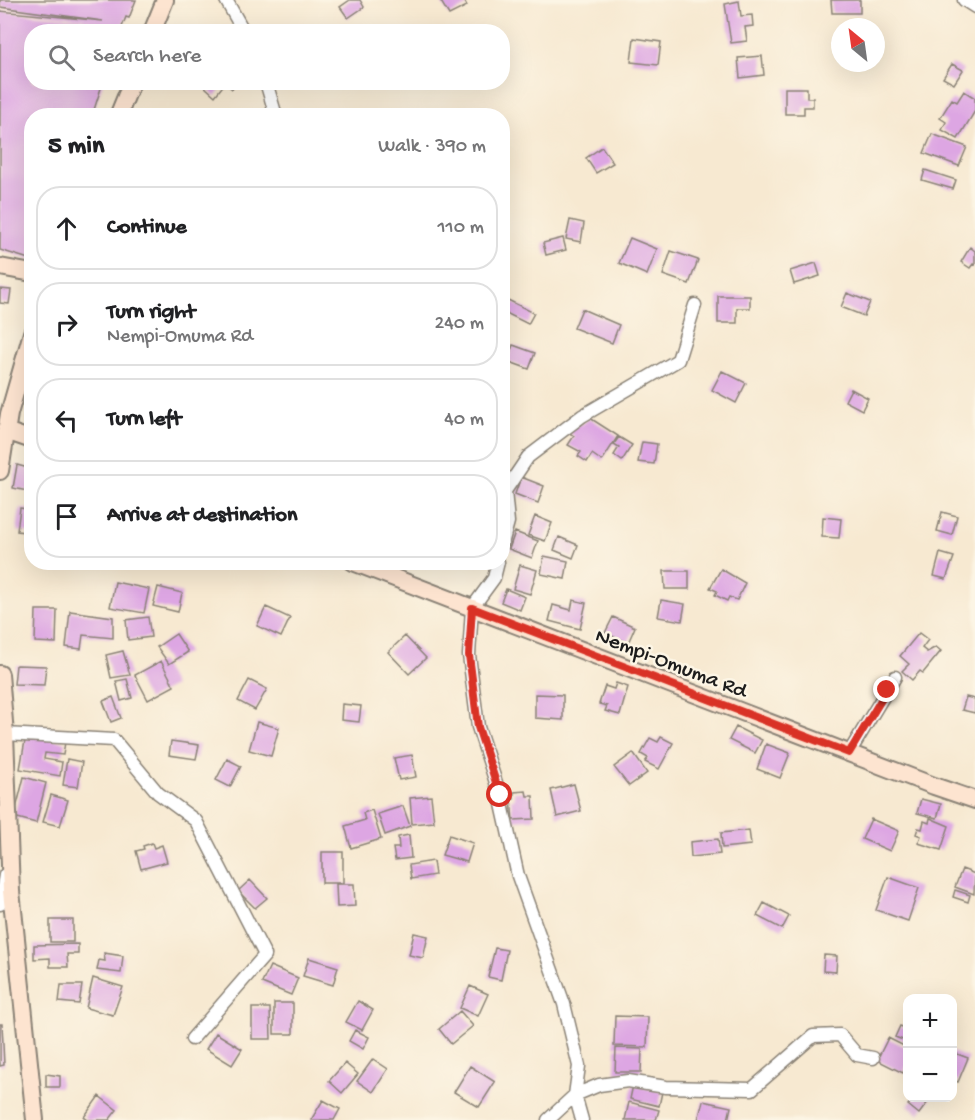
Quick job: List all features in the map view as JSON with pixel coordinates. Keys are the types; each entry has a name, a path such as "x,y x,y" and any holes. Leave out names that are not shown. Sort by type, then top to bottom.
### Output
{"street":[{"path":"155,24 165,0"},
{"path":"226,0 240,24"},
{"path":"964,0 975,7"},
{"path":"121,108 129,90"},
{"path":"268,90 274,108"},
{"path":"0,267 24,272"},
{"path":"510,484 528,457 582,416 678,360 694,305"},
{"path":"0,471 3,433 24,361"},
{"path":"3,433 24,438"},
{"name":"Nempi-Omuma Rd","path":"394,570 472,608 975,800"},
{"path":"496,570 494,578 472,608 469,655 478,727 500,795 518,876 564,1004 579,1066 575,1095 582,1120"},
{"path":"0,674 5,734 11,891 35,1120"},
{"path":"849,753 895,677"},
{"path":"5,734 114,740 158,793 196,821 265,955 192,1039"},
{"path":"0,904 9,855"},
{"path":"548,1120 575,1095 599,1085 628,1081 666,1088 752,1089 813,1036 840,1035 857,1055 873,1058"}],"building":[{"path":"0,0 136,0 129,18 126,17 123,24 24,24 24,90 100,90 95,108 24,108 24,258 0,250 0,11 103,21 0,7"},
{"path":"350,0 360,0 364,7 348,18 340,7"},
{"path":"440,0 464,0 467,6 449,15"},
{"path":"831,0 860,0 860,13 832,13"},
{"path":"739,1 741,16 752,15 753,26 745,27 747,41 731,43 725,4"},
{"path":"634,38 661,42 658,65 631,62"},
{"path":"762,56 764,75 740,78 738,58"},
{"path":"952,64 963,70 954,84 943,78"},
{"path":"785,88 807,88 807,98 813,98 813,107 804,107 804,114 785,114"},
{"path":"208,90 220,90 215,96"},
{"path":"964,91 975,98 975,111 958,139 942,130 946,122 940,118 952,99 957,102"},
{"path":"932,134 967,147 959,166 924,153"},
{"path":"602,147 613,163 596,173 586,158"},
{"path":"925,170 956,180 953,189 922,180"},
{"path":"570,220 584,223 581,242 566,239"},
{"path":"563,238 566,250 546,255 543,243"},
{"path":"630,238 657,249 647,275 619,263"},
{"path":"970,247 975,251 975,265 973,264 970,268 961,262"},
{"path":"671,251 698,260 689,284 663,275"},
{"path":"816,263 820,276 794,284 790,271"},
{"path":"0,289 11,290 9,304 0,303"},
{"path":"847,293 870,302 864,316 841,307"},
{"path":"718,296 750,296 750,308 737,308 737,323 718,323"},
{"path":"510,301 534,313 528,324 510,315"},
{"path":"582,309 619,325 612,343 574,328"},
{"path":"513,345 535,353 529,369 510,362"},
{"path":"722,371 746,383 736,403 712,390"},
{"path":"851,389 868,398 862,410 845,401"},
{"path":"590,418 618,436 602,461 592,454 587,462 578,456 581,452 568,445 574,436 568,432 575,421 581,425"},
{"path":"619,437 632,445 622,461 614,455 619,447 614,444"},
{"path":"642,442 657,444 654,464 638,462"},
{"path":"17,465 24,467 24,490 13,488"},
{"path":"521,477 544,486 538,503 515,494"},
{"path":"20,508 24,509 24,532 17,531"},
{"path":"942,512 957,516 952,535 937,531"},
{"path":"535,516 552,523 545,541 528,535"},
{"path":"823,517 841,519 839,538 822,537"},
{"path":"515,532 538,541 532,558 510,549"},
{"path":"559,537 578,545 573,558 554,550"},
{"path":"940,553 954,557 946,579 934,576"},
{"path":"544,556 568,561 565,579 541,574"},
{"path":"520,565 537,570 530,594 513,589"},
{"path":"721,569 745,583 737,600 729,597 727,601 715,595 717,591 710,588"},
{"path":"664,571 689,571 689,589 665,589"},
{"path":"115,582 149,589 144,613 110,607"},
{"path":"158,587 182,593 178,612 153,606"},
{"path":"506,589 525,597 520,610 501,602"},
{"path":"573,600 586,603 580,629 549,621 553,605 571,610"},
{"path":"661,600 685,604 682,621 658,617"},
{"path":"266,607 290,618 281,637 257,626"},
{"path":"36,610 57,610 56,643 35,642"},
{"path":"70,611 113,617 113,638 83,635 81,649 66,647"},
{"path":"148,617 151,637 128,640 126,620"},
{"path":"613,617 635,627 628,643 605,633"},
{"path":"919,633 928,640 922,648 927,652 936,647 941,651 923,673 920,671 912,680 902,671 909,664 900,656"},
{"path":"176,634 188,652 169,664 157,647"},
{"path":"405,636 426,658 409,674 388,652"},
{"path":"123,651 130,675 111,678 106,655"},
{"path":"161,661 174,686 148,700 135,675"},
{"path":"16,665 46,666 44,685 14,684"},
{"path":"127,679 132,698 121,701 116,681"},
{"path":"249,680 267,689 255,710 238,701"},
{"path":"616,683 628,687 620,715 605,711 607,706 599,704 605,686 614,689"},
{"path":"535,694 563,695 563,720 535,718"},
{"path":"113,697 121,718 111,722 103,701"},
{"path":"966,697 975,699 975,713 962,710"},
{"path":"342,704 361,706 359,722 341,720"},
{"path":"257,722 279,728 271,756 249,750"},
{"path":"736,727 762,740 755,753 729,740"},
{"path":"26,735 65,742 63,755 45,753 44,759 62,762 60,776 20,769"},
{"path":"661,737 673,743 659,769 645,762 648,758 641,754 650,738 658,742"},
{"path":"171,741 199,745 196,759 169,755"},
{"path":"766,744 790,753 780,778 757,769"},
{"path":"633,753 647,773 629,786 614,767"},
{"path":"412,755 416,777 399,780 394,758"},
{"path":"67,759 82,762 78,787 63,785"},
{"path":"227,759 241,766 230,787 216,780"},
{"path":"24,777 46,783 36,823 14,817"},
{"path":"574,784 581,811 557,817 551,790"},
{"path":"526,791 527,796 533,796 534,819 513,820 511,799 514,799 514,792"},
{"path":"51,795 68,800 60,826 43,822"},
{"path":"431,796 434,822 412,824 410,798"},
{"path":"921,799 941,804 937,818 917,813"},
{"path":"403,806 410,826 385,835 378,814"},
{"path":"372,810 381,839 351,848 345,826 365,820 363,813"},
{"path":"930,818 949,826 941,850 918,843 921,836 916,834 918,828 922,829 924,821 929,823"},
{"path":"871,819 899,831 890,851 862,839"},
{"path":"749,830 751,845 722,848 721,833"},
{"path":"409,835 411,858 395,860 393,848 399,848 398,837"},
{"path":"449,835 473,843 467,862 442,855"},
{"path":"718,839 720,854 691,857 690,842"},
{"path":"152,843 154,848 162,845 167,862 141,869 136,851"},
{"path":"322,852 343,852 343,883 322,883"},
{"path":"433,861 435,875 411,879 409,865"},
{"path":"962,869 975,874 974,894 955,887"},
{"path":"888,877 919,888 908,921 876,910"},
{"path":"250,880 267,898 255,908 238,891"},
{"path":"336,884 354,884 355,906 337,907"},
{"path":"955,890 970,895 968,902 953,897"},
{"path":"764,903 789,916 782,929 757,916"},
{"path":"50,920 73,920 73,942 50,942"},
{"path":"414,933 428,936 423,958 409,955"},
{"path":"78,944 78,954 67,954 68,967 50,967 50,958 34,959 34,945"},
{"path":"495,948 507,950 501,980 488,977"},
{"path":"104,953 123,956 121,973 97,970 99,960 105,961"},
{"path":"824,955 837,956 836,972 823,971"},
{"path":"309,958 338,967 333,985 303,976"},
{"path":"270,966 298,978 291,995 262,983"},
{"path":"93,978 123,987 113,1015 86,1008"},
{"path":"61,985 82,985 79,1004 59,1002"},
{"path":"470,986 488,994 478,1016 460,1008"},
{"path":"358,1001 373,1010 362,1030 346,1022"},
{"path":"274,1003 293,1003 293,1034 274,1034"},
{"path":"252,1008 270,1008 271,1039 252,1039"},
{"path":"460,1011 473,1026 451,1044 439,1029"},
{"path":"615,1016 648,1017 647,1047 614,1046"},
{"path":"0,1024 2,1024 4,1065 0,1066"},
{"path":"900,1026 903,1027 903,1040 895,1037"},
{"path":"355,1030 369,1037 363,1049 349,1041"},
{"path":"216,1033 242,1049 232,1065 206,1049"},
{"path":"888,1038 903,1046 903,1073 877,1060"},
{"path":"616,1048 642,1049 641,1072 615,1072"},
{"path":"957,1054 968,1058 957,1082"},
{"path":"373,1059 388,1069 373,1092 357,1081"},
{"path":"345,1063 358,1074 342,1093 329,1081"},
{"path":"470,1066 495,1082 479,1107 454,1092"},
{"path":"46,1074 60,1076 60,1087 46,1087"},
{"path":"633,1085 662,1092 659,1106 630,1099"},
{"path":"99,1096 117,1110 109,1120 88,1120 84,1117"},
{"path":"323,1100 340,1109 334,1120 311,1120"},
{"path":"703,1101 731,1107 728,1120 698,1120"},
{"path":"629,1102 659,1110 656,1120 625,1120"},
{"path":"911,1102 928,1102 919,1114 908,1105"}],"route":[{"path":"500,795 478,727 469,655 472,608 849,753 887,690"}]}
